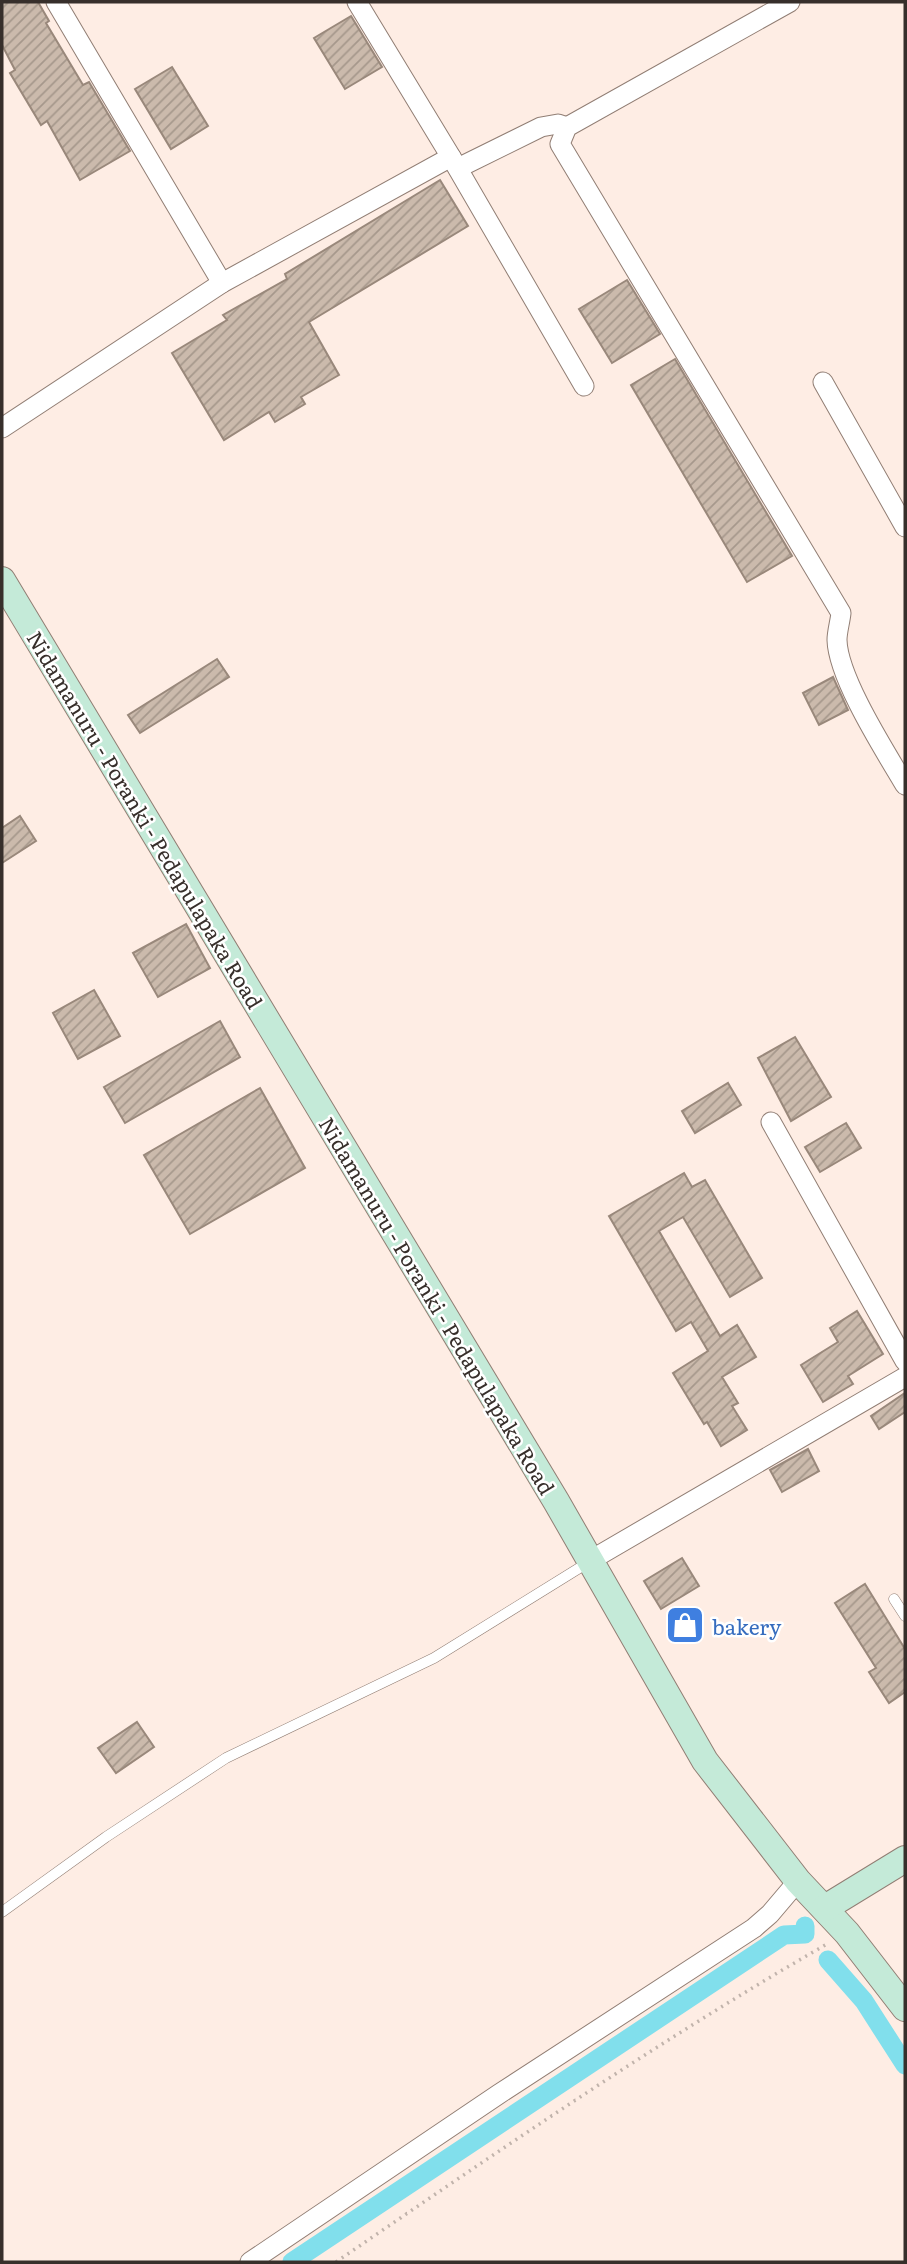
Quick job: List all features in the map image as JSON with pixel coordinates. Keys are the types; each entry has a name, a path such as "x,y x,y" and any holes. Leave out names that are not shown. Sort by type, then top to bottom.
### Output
{"main road":[{"name":"Nidamanuru - Poranki - Pedapulapaka Road","path":"2,580 591,1560 705,1761 798,1881 847,1933 905,2008"},
{"path":"825,1908 905,1859"}],"street":[{"path":"56,2 222,283"},
{"path":"357,2 455,163 584,386"},
{"path":"790,2 567,127 559,144 841,613 837,640 841,666 877,738 905,785"},
{"path":"2,428 222,283 455,163 515,142 541,127 558,124 567,127"},
{"path":"823,382 905,527"},
{"path":"771,1122 905,1361"},
{"path":"591,1560 905,1377"},
{"path":"250,2262 499,2094 754,1928 770,1914 798,1881"}],"lane":[{"path":"2,1913 106,1837 226,1758 434,1657 591,1560"},
{"path":"894,1599 905,1616"}],"path":[{"path":"335,2262 541,2123 748,1990 847,1933"}],"building":[{"path":"2,2 38,2 49,21 46,23 83,85 89,82 130,151 80,180 47,121 41,125 10,73 15,70 2,45"},
{"path":"351,16 382,67 345,89 314,38"},
{"path":"172,67 208,126 171,149 135,89"},
{"path":"440,180 468,226 309,322 339,375 301,397 305,404 275,422 269,412 224,440 172,353 227,320 223,315 287,279 285,274"},
{"path":"627,280 660,334 612,363 579,309"},
{"path":"675,359 792,556 747,582 631,385"},
{"path":"217,659 229,677 140,733 128,715"},
{"path":"833,677 848,710 819,725 803,693"},
{"path":"20,816 36,841 2,863 2,828"},
{"path":"186,924 210,968 158,997 133,953"},
{"path":"94,990 120,1036 78,1059 53,1013"},
{"path":"220,1021 240,1057 125,1123 104,1087"},
{"path":"795,1037 831,1097 791,1121 758,1058"},
{"path":"728,1083 741,1105 695,1133 682,1111"},
{"path":"260,1088 305,1168 190,1234 144,1155"},
{"path":"846,1123 861,1148 820,1172 805,1147"},
{"path":"684,1173 692,1187 705,1180 762,1278 730,1297 683,1217 659,1231 720,1336 737,1325 756,1357 722,1377 738,1403 732,1406 747,1430 721,1446 707,1422 704,1424 673,1373 708,1351 691,1322 676,1331 609,1216"},
{"path":"857,1311 883,1354 848,1376 853,1384 823,1402 801,1365 838,1342 830,1328"},
{"path":"905,1393 905,1412 879,1429 871,1416"},
{"path":"808,1449 819,1471 782,1492 770,1470"},
{"path":"682,1558 699,1586 661,1609 644,1581"},
{"path":"865,1584 905,1649 905,1692 889,1703 869,1672 876,1668 835,1603"},
{"path":"137,1722 154,1747 116,1773 98,1748"}],"waterway":[{"path":"292,2262 784,1935 805,1934 805,1926"},
{"path":"828,1960 864,2001 905,2065"}],"place":[{"name":"bakery","path":"685,1625"}]}
